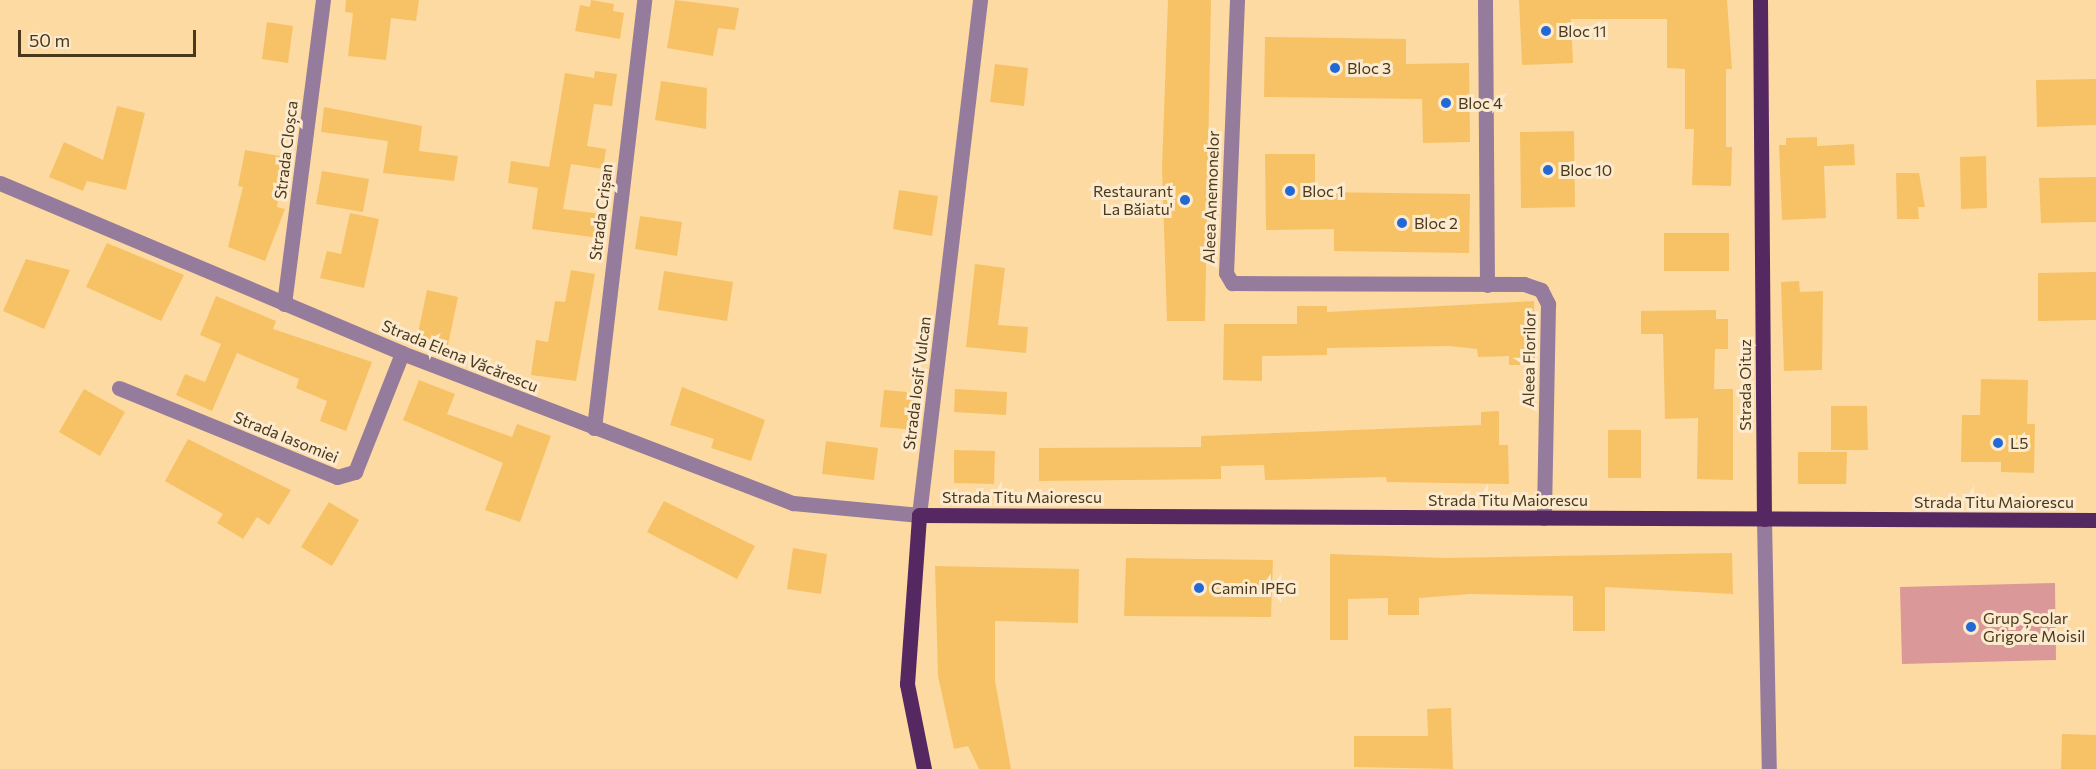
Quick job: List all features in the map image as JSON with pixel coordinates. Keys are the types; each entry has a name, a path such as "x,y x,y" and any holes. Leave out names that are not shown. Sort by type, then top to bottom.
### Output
{"main road":[{"name":"Strada Oituz","path":"1760,0 1764,519"},
{"name":"Strada Titu Maiorescu","path":"920,515 2096,520"},
{"name":"Strada Iosif Vulcan","path":"920,515 907,684 924,769"}],"street":[{"name":"Strada Cloșca","path":"284,304 323,0"},
{"name":"Strada Crișan","path":"594,428 644,0"},
{"name":"Strada Iosif Vulcan","path":"920,515 980,0"},
{"name":"Aleea Anemonelor","path":"1237,0 1226,273 1232,283 1487,285"},
{"path":"1485,0 1487,285"},
{"name":"Strada Elena Văcărescu","path":"0,183 402,353 793,503 920,515"},
{"name":"Aleea Florilor","path":"1487,285 1524,284 1540,290 1548,304 1544,518"},
{"name":"Strada Iasomiei","path":"119,388 337,477 350,475 358,465 402,353"},
{"name":"Strada Oituz","path":"1764,519 1769,769"}],"shaded area":[{"path":"2055,583 2056,660 1902,664 1900,587"}],"building":[{"path":"346,0 419,0 416,21 391,18 386,60 348,56 353,13 345,12"},
{"path":"591,0 614,4 613,11 624,13 620,39 575,31 580,5 590,7"},
{"path":"675,0 739,8 735,30 718,28 713,56 667,48"},
{"path":"1168,0 1211,0 1205,321 1167,321 1162,168"},
{"path":"1519,0 1727,0 1732,69 1726,69 1726,147 1732,147 1731,186 1692,185 1694,129 1685,129 1685,69 1667,68 1667,19 1571,19 1573,63 1522,65"},
{"path":"267,22 293,26 288,63 262,59"},
{"name":"Bloc 3","path":"1265,37 1406,39 1406,64 1469,63 1470,142 1423,143 1422,99 1264,97"},
{"path":"995,64 1028,68 1024,106 990,102"},
{"path":"595,71 617,74 612,106 594,104 587,146 606,149 603,169 571,164 563,209 602,214 599,238 532,229 538,188 508,183 511,161 549,167 565,73 594,78"},
{"path":"2096,79 2096,125 2037,127 2036,80"},
{"path":"661,81 707,88 706,129 655,120"},
{"path":"117,106 145,113 126,190 87,181 83,191 49,177 64,142 103,160"},
{"path":"324,107 422,126 419,151 458,156 454,181 383,173 388,141 321,132"},
{"name":"Bloc 10","path":"1574,131 1575,207 1521,208 1520,132"},
{"path":"1817,137 1817,146 1854,144 1855,165 1824,166 1826,218 1782,220 1779,145 1786,145 1786,138"},
{"path":"245,150 285,157 277,207 285,209 265,261 228,247 243,187 238,186"},
{"name":"Bloc 2","path":"1265,154 1315,154 1315,192 1470,194 1469,253 1334,251 1334,229 1266,230"},
{"path":"1986,156 1987,208 1961,209 1960,157"},
{"path":"322,171 369,179 363,212 316,204"},
{"path":"1896,173 1919,173 1925,207 1918,207 1919,219 1897,219"},
{"path":"2096,177 2096,222 2041,223 2039,178"},
{"path":"899,190 938,196 932,236 893,229"},
{"path":"350,213 379,219 364,288 320,278 327,251 341,254"},
{"path":"640,216 682,222 677,256 635,249"},
{"path":"1664,233 1729,233 1729,271 1664,271"},
{"path":"107,243 184,275 161,321 86,287"},
{"path":"26,259 70,270 44,329 3,311"},
{"path":"975,264 1005,268 998,325 1028,327 1026,353 966,347"},
{"path":"571,270 595,274 576,381 531,375 536,340 548,342 555,301 565,302"},
{"path":"664,271 733,282 727,321 658,310"},
{"path":"2096,272 2096,320 2038,321 2038,273"},
{"path":"1799,281 1800,292 1823,291 1822,370 1784,371 1781,282"},
{"path":"427,290 458,297 448,345 417,338"},
{"path":"216,296 276,321 273,329 372,362 346,431 320,421 327,401 296,388 299,379 237,353 212,411 176,395 185,374 205,382 221,344 200,335"},
{"path":"1534,301 1535,365 1509,365 1509,356 1478,357 1477,349 1449,346 1327,348 1327,355 1262,356 1262,381 1223,380 1224,324 1297,324 1297,306 1327,306 1327,312"},
{"path":"1716,310 1716,319 1728,319 1728,349 1715,349 1714,389 1733,389 1733,480 1697,479 1698,418 1665,419 1663,334 1641,334 1641,311"},
{"name":"L5","path":"1981,379 2028,380 2027,424 2035,424 2034,473 2001,472 2001,462 1961,462 1962,415 1980,415"},
{"path":"419,380 455,394 447,414 512,437 517,424 551,436 520,522 485,510 503,463 403,420"},
{"path":"682,387 765,420 751,461 711,448 714,439 670,425"},
{"path":"84,389 125,412 100,456 59,432"},
{"path":"955,389 1007,392 1006,415 954,412"},
{"path":"884,390 919,393 916,430 880,427"},
{"path":"1831,406 1867,406 1868,450 1831,450"},
{"path":"1499,411 1499,445 1508,445 1509,484 1387,482 1386,477 1265,480 1264,465 1221,466 1221,479 1039,481 1039,448 1201,447 1201,436 1481,425 1481,412"},
{"path":"1608,430 1641,430 1641,478 1608,478"},
{"path":"188,439 291,490 269,525 257,517 243,539 217,523 223,514 165,481"},
{"path":"826,441 878,448 874,480 822,474"},
{"path":"954,450 995,451 994,484 954,483"},
{"path":"1798,452 1847,452 1846,484 1798,484"},
{"path":"664,501 755,546 737,579 647,532"},
{"path":"329,502 359,520 332,566 301,547"},
{"path":"793,548 827,554 821,594 787,589"},
{"path":"1732,553 1733,594 1605,587 1605,631 1573,631 1573,596 1470,594 1419,598 1419,615 1388,615 1388,598 1348,599 1348,640 1330,640 1330,554 1444,558"},
{"name":"Camin IPEG","path":"1126,558 1273,560 1271,617 1124,616"},
{"path":"935,566 1079,569 1078,623 995,621 995,681 1011,769 979,769 968,746 954,749 938,676"},
{"path":"1451,708 1453,769 1354,767 1354,736 1428,736 1427,709"},
{"path":"2062,734 2096,735 2096,769 2061,769"}],"place":[{"name":"Bloc 11","path":"1546,31"},
{"name":"Bloc 3","path":"1335,68"},
{"name":"Bloc 4","path":"1446,103"},
{"name":"Bloc 10","path":"1548,170"},
{"name":"Bloc 1","path":"1290,191"},
{"name":"Restaurant La Băiatu'","path":"1185,200"},
{"name":"Bloc 2","path":"1402,223"},
{"name":"L5","path":"1998,443"},
{"name":"Camin IPEG","path":"1199,588"},
{"name":"Grup Școlar Grigore Moisil","path":"1971,627"}]}
